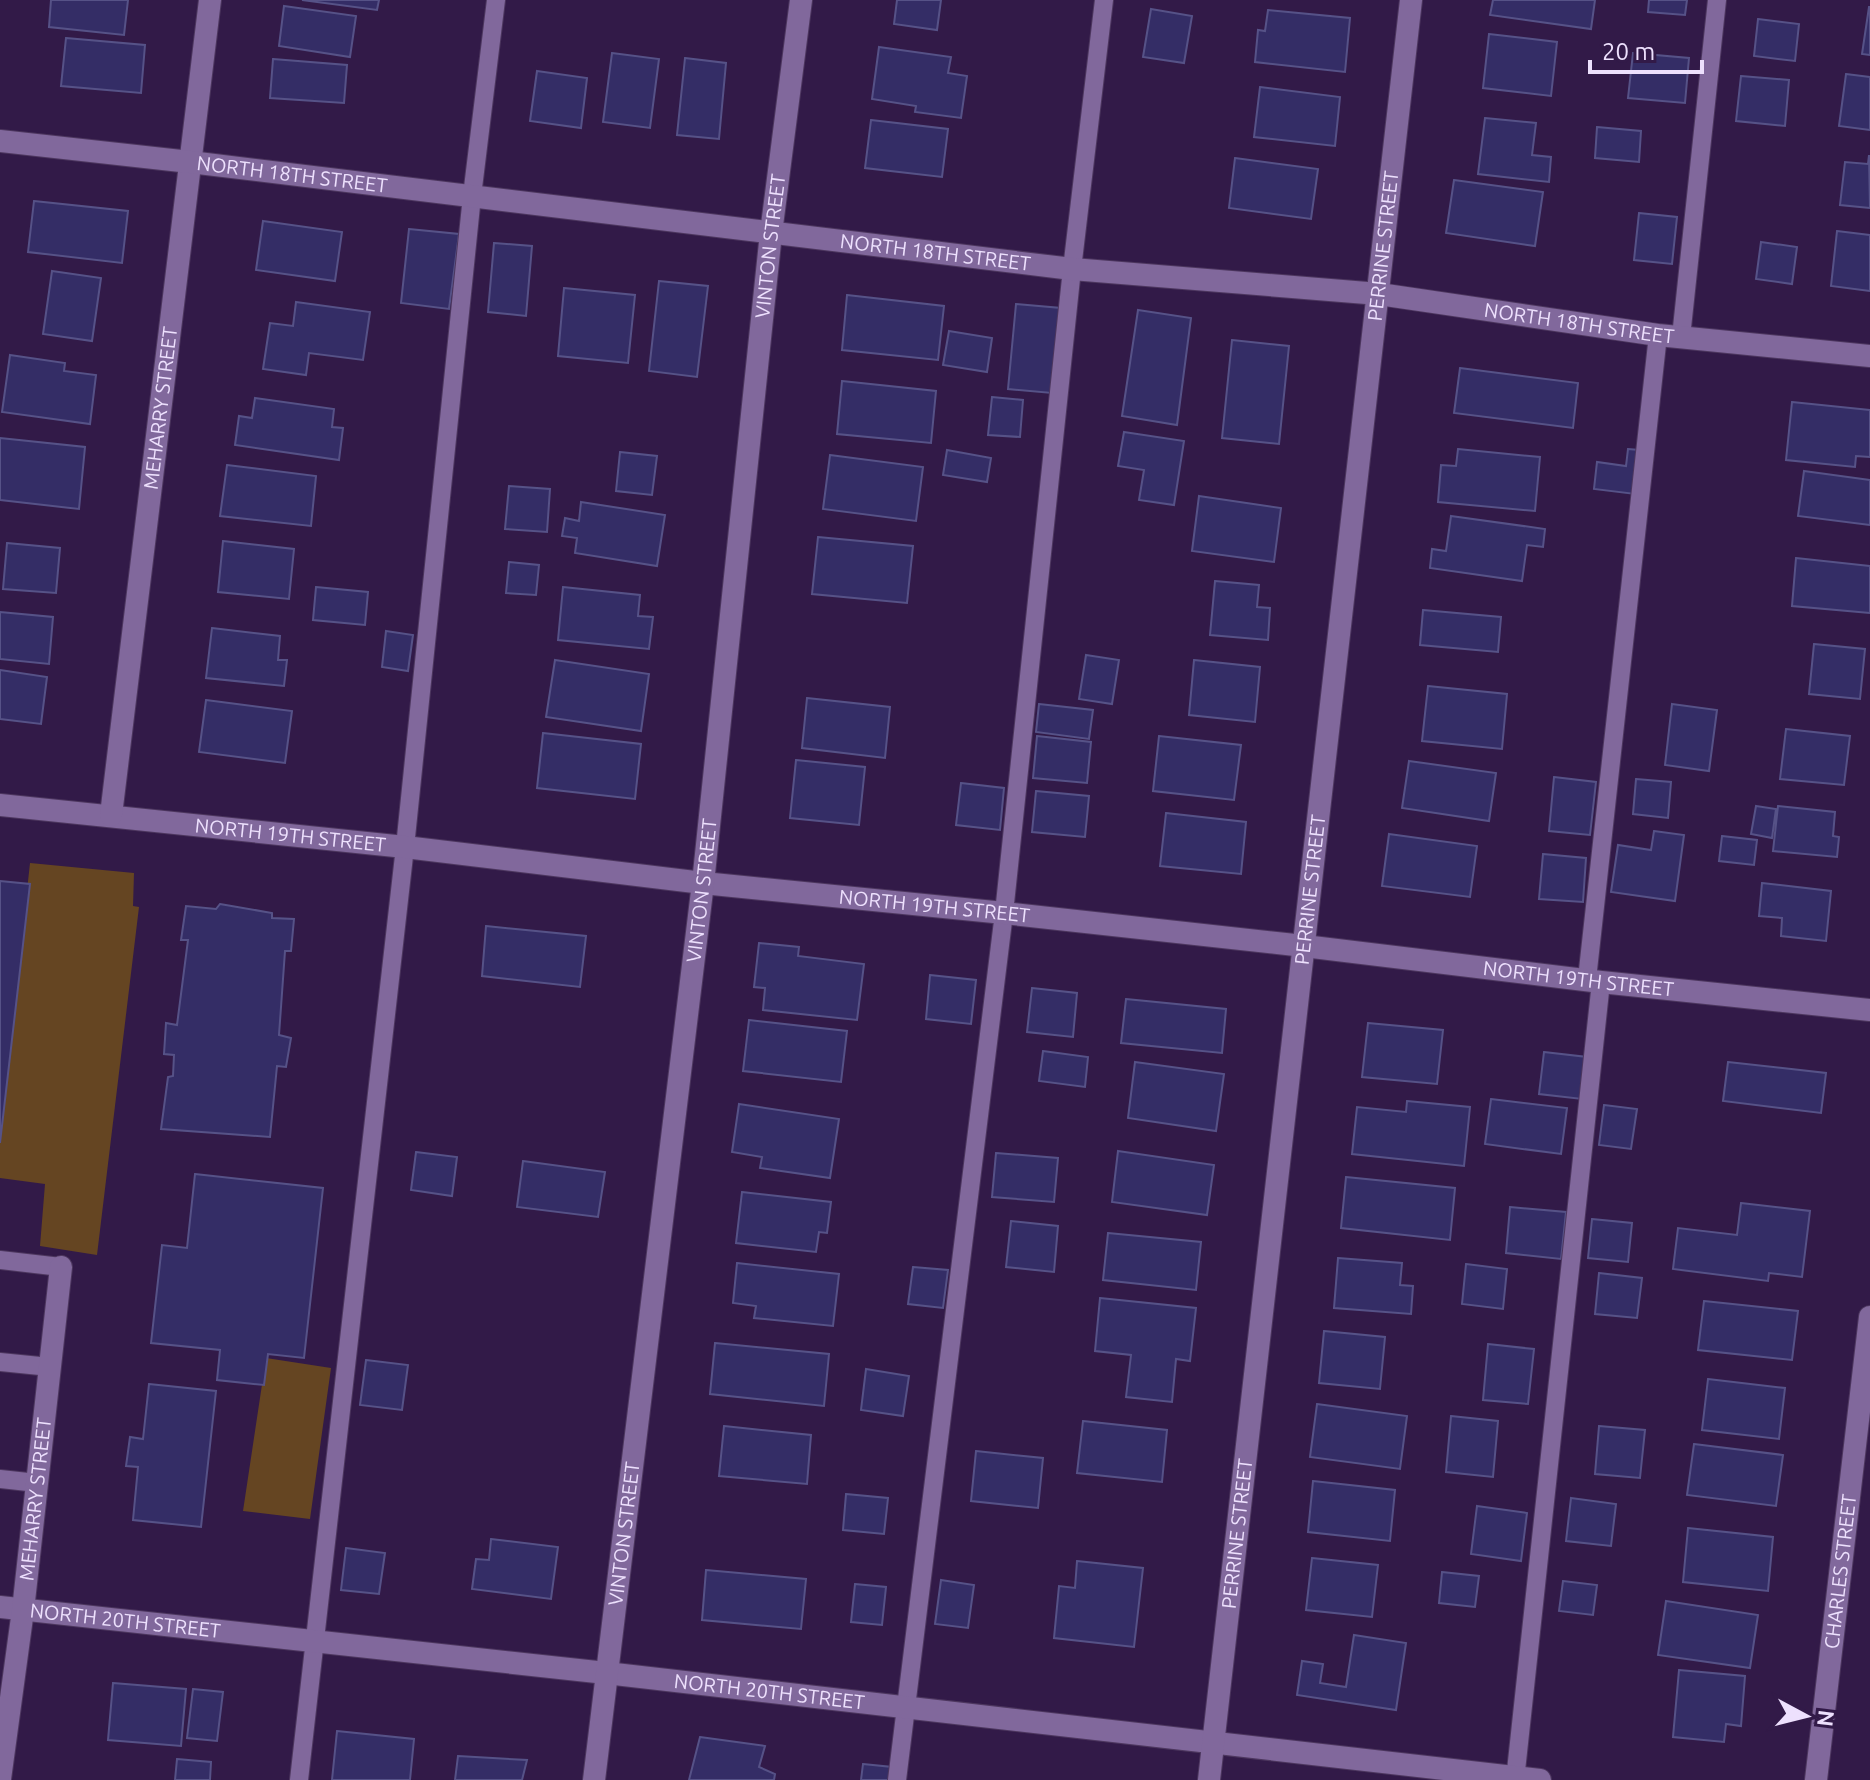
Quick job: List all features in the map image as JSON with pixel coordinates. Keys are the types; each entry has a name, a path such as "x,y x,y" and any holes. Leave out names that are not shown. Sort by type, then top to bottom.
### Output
{"street":[{"name":"MEHARRY STREET","path":"111,815 210,0"},
{"name":"VINTON STREET","path":"594,1780 703,883 771,233 801,0"},
{"name":"PERRINE STREET","path":"1209,1780 1411,0"},
{"name":"NORTH 18TH STREET","path":"0,141 1072,269 1379,294 1658,335 1870,356"},
{"name":"NORTH 19TH STREET","path":"0,805 1870,1010"},
{"name":"MEHARRY STREET","path":"0,1779 23,1610 61,1267"},
{"name":"CHARLES STREET","path":"1816,1780 1870,1317"},
{"name":"NORTH 20TH STREET","path":"0,1607 1540,1780"}],"lane":[{"path":"299,1780 405,847 472,196 496,0"},
{"path":"897,1780 1004,913 1072,269 1104,0"},
{"path":"1681,337 1717,0"},
{"path":"1515,1778 1658,335"},
{"path":"0,1260 61,1267"},
{"path":"0,1362 50,1367"},
{"path":"0,1479 37,1483"}],"shaded area":[{"path":"30,863 134,873 133,906 139,907 97,1255 40,1246 45,1184 0,1178 0,1139"},
{"path":"266,1358 331,1368 310,1519 243,1511"}],"building":[{"path":"51,0 128,0 124,35 49,27"},
{"path":"302,0 379,0 377,10"},
{"path":"897,0 941,0 937,30 894,24"},
{"path":"1493,0 1595,0 1591,29 1490,15"},
{"path":"1649,0 1687,0 1685,15 1648,12"},
{"path":"284,6 356,16 350,57 279,46"},
{"path":"1870,7 1870,55 1862,54"},
{"path":"1151,9 1192,16 1184,63 1143,57"},
{"path":"1268,10 1350,18 1345,72 1255,62 1258,30 1265,31"},
{"path":"1758,19 1799,24 1795,61 1754,56"},
{"path":"1489,34 1557,42 1551,96 1483,88"},
{"path":"66,38 145,45 141,93 61,86"},
{"path":"879,47 951,57 948,73 967,76 961,118 915,112 916,106 872,99"},
{"path":"612,53 659,59 650,128 603,122"},
{"path":"1633,53 1689,58 1685,103 1628,98"},
{"path":"685,58 726,63 719,139 677,135"},
{"path":"273,59 347,65 344,103 270,98"},
{"path":"537,71 587,78 581,128 530,121"},
{"path":"1846,74 1870,77 1870,130 1839,126"},
{"path":"1741,76 1789,80 1785,126 1736,121"},
{"path":"1260,87 1340,97 1335,146 1254,137"},
{"path":"1485,118 1536,123 1532,155 1551,157 1549,182 1478,174"},
{"path":"871,120 948,129 942,177 865,168"},
{"path":"1597,127 1641,131 1639,162 1595,158"},
{"path":"1869,155 1870,208 1840,205 1845,162 1868,164"},
{"path":"1235,158 1318,169 1311,219 1229,208"},
{"path":"1454,180 1543,192 1535,246 1446,233"},
{"path":"34,201 128,211 122,263 28,252"},
{"path":"1639,213 1677,217 1672,264 1634,260"},
{"path":"263,221 342,232 335,281 256,270"},
{"path":"409,229 459,234 449,309 401,303"},
{"path":"1837,231 1870,235 1870,291 1831,286"},
{"path":"1761,242 1797,247 1792,284 1756,279"},
{"path":"494,243 532,246 526,316 488,312"},
{"path":"52,271 101,278 92,341 43,334"},
{"path":"659,281 708,286 697,377 649,371"},
{"path":"564,288 635,295 628,363 558,356"},
{"path":"847,295 944,306 938,360 842,350"},
{"path":"296,302 370,312 363,360 309,353 306,375 263,369 270,323 293,326"},
{"path":"1016,304 1061,308 1052,393 1008,389"},
{"path":"1138,310 1191,318 1177,425 1122,416"},
{"path":"949,331 992,338 987,372 943,365"},
{"path":"1232,340 1289,346 1279,444 1222,438"},
{"path":"10,355 65,363 64,371 96,375 90,424 2,412"},
{"path":"1460,368 1578,383 1573,428 1454,413"},
{"path":"842,381 936,391 931,443 837,434"},
{"path":"992,397 1023,400 1020,437 988,435"},
{"path":"255,398 334,409 332,427 343,428 339,460 235,445 239,416 252,418"},
{"path":"1792,402 1870,410 1870,457 1856,456 1855,467 1786,460"},
{"path":"1124,432 1184,441 1174,505 1139,500 1144,470 1118,466"},
{"path":"0,438 85,447 79,509 0,500"},
{"path":"1458,449 1540,457 1535,511 1438,502 1441,465 1456,466"},
{"path":"1628,449 1639,450 1635,494 1594,489 1597,462 1626,466"},
{"path":"947,450 991,458 987,482 943,475"},
{"path":"620,452 657,456 652,495 616,491"},
{"path":"830,455 923,467 916,521 823,509"},
{"path":"227,465 316,476 311,526 220,516"},
{"path":"1804,471 1870,480 1870,525 1798,516"},
{"path":"509,486 550,489 547,532 505,529"},
{"path":"1199,496 1281,508 1274,562 1192,551"},
{"path":"581,502 665,515 657,566 575,553 577,538 562,536 565,518 579,521"},
{"path":"1451,516 1545,529 1543,547 1527,545 1522,581 1430,568 1432,549 1446,551"},
{"path":"818,537 913,546 907,603 812,594"},
{"path":"223,541 294,549 289,599 218,592"},
{"path":"7,543 60,548 56,593 3,589"},
{"path":"1796,558 1870,566 1870,613 1792,606"},
{"path":"509,562 539,565 536,595 506,593"},
{"path":"1215,581 1259,585 1257,607 1270,608 1268,640 1210,635"},
{"path":"316,587 368,592 365,625 313,620"},
{"path":"563,587 640,595 638,616 653,617 649,649 558,640"},
{"path":"1423,610 1501,617 1498,652 1420,645"},
{"path":"0,612 53,617 49,664 0,659"},
{"path":"212,628 280,636 278,660 287,660 284,686 206,678"},
{"path":"386,631 413,635 408,671 382,667"},
{"path":"1814,644 1865,649 1860,699 1809,694"},
{"path":"1086,655 1119,660 1112,704 1079,699"},
{"path":"555,660 649,674 641,731 546,717"},
{"path":"1194,660 1260,667 1255,722 1189,715"},
{"path":"0,670 47,677 41,724 0,719"},
{"path":"1428,686 1507,694 1502,749 1422,741"},
{"path":"807,698 890,707 885,758 802,748"},
{"path":"206,700 292,711 285,763 199,752"},
{"path":"1039,704 1093,710 1089,739 1036,732"},
{"path":"1672,704 1717,710 1709,771 1665,765"},
{"path":"1786,729 1850,736 1844,785 1780,779"},
{"path":"543,733 641,744 635,799 537,788"},
{"path":"1037,736 1091,742 1087,783 1033,778"},
{"path":"1159,736 1241,745 1234,800 1153,791"},
{"path":"796,760 865,767 859,825 790,818"},
{"path":"1409,761 1496,773 1489,821 1402,808"},
{"path":"1554,777 1596,782 1590,835 1549,831"},
{"path":"1636,779 1671,782 1668,818 1633,814"},
{"path":"961,783 1004,788 1000,830 956,825"},
{"path":"1036,791 1089,796 1085,837 1032,832"},
{"path":"1756,806 1776,809 1772,838 1751,834"},
{"path":"1778,806 1835,812 1833,836 1839,837 1837,857 1773,851"},
{"path":"1166,813 1246,822 1241,874 1160,866"},
{"path":"1654,831 1684,835 1675,901 1611,892 1618,845 1651,850"},
{"path":"1389,834 1477,846 1470,897 1382,886"},
{"path":"1722,836 1757,840 1754,865 1719,861"},
{"path":"1543,854 1586,858 1583,902 1539,899"},
{"path":"0,881 30,884 0,1143"},
{"path":"1762,883 1831,891 1826,941 1781,936 1782,918 1759,916"},
{"path":"220,904 272,913 272,918 294,919 291,951 285,951 279,1035 291,1038 286,1067 277,1066 270,1137 161,1129 168,1077 173,1076 174,1055 164,1054 166,1023 177,1025 188,940 181,940 186,906 216,909"},
{"path":"486,926 586,936 580,987 482,976"},
{"path":"759,943 799,947 798,956 864,964 857,1020 763,1010 765,988 754,987"},
{"path":"930,975 976,980 971,1024 926,1019"},
{"path":"1032,988 1077,993 1073,1037 1027,1032"},
{"path":"1126,999 1226,1009 1222,1053 1121,1043"},
{"path":"749,1020 847,1031 841,1082 743,1071"},
{"path":"1368,1023 1443,1030 1437,1084 1362,1077"},
{"path":"1043,1051 1088,1057 1085,1087 1039,1081"},
{"path":"1544,1052 1587,1057 1582,1099 1539,1094"},
{"path":"1135,1062 1224,1074 1216,1131 1128,1118"},
{"path":"1728,1062 1826,1073 1821,1113 1723,1101"},
{"path":"1491,1099 1567,1108 1561,1154 1485,1144"},
{"path":"1407,1101 1470,1107 1464,1166 1352,1154 1357,1107 1406,1112"},
{"path":"739,1104 839,1119 830,1178 760,1168 762,1157 732,1152"},
{"path":"1604,1105 1637,1109 1631,1149 1599,1145"},
{"path":"1118,1151 1214,1165 1207,1215 1112,1202"},
{"path":"416,1152 457,1157 452,1196 411,1190"},
{"path":"996,1153 1058,1158 1054,1202 992,1197"},
{"path":"523,1161 605,1172 598,1217 517,1207"},
{"path":"195,1174 323,1188 304,1358 268,1354 264,1385 217,1380 220,1350 151,1343 162,1245 187,1248"},
{"path":"1346,1177 1455,1188 1450,1240 1341,1228"},
{"path":"742,1192 831,1202 827,1233 819,1232 816,1252 736,1243"},
{"path":"1741,1203 1810,1211 1802,1277 1769,1273 1768,1281 1673,1269 1678,1228 1737,1235"},
{"path":"1510,1207 1566,1212 1561,1259 1506,1253"},
{"path":"1592,1219 1632,1223 1628,1262 1588,1258"},
{"path":"1011,1221 1058,1226 1054,1272 1006,1267"},
{"path":"1108,1233 1201,1242 1196,1290 1103,1280"},
{"path":"1338,1258 1402,1263 1400,1285 1413,1286 1411,1314 1334,1308"},
{"path":"737,1263 839,1274 833,1326 754,1318 756,1306 733,1303"},
{"path":"1466,1264 1507,1269 1503,1309 1462,1304"},
{"path":"913,1267 948,1270 943,1308 908,1304"},
{"path":"1599,1273 1642,1278 1637,1318 1595,1314"},
{"path":"1100,1298 1196,1308 1190,1361 1176,1359 1172,1402 1126,1397 1131,1355 1095,1351"},
{"path":"1704,1301 1798,1311 1792,1360 1698,1350"},
{"path":"1324,1331 1385,1337 1380,1389 1319,1383"},
{"path":"715,1343 829,1354 824,1406 710,1394"},
{"path":"1488,1344 1534,1349 1528,1404 1483,1400"},
{"path":"366,1360 408,1365 402,1410 360,1405"},
{"path":"866,1369 909,1376 903,1416 861,1410"},
{"path":"1708,1379 1785,1388 1779,1439 1702,1430"},
{"path":"149,1384 216,1391 201,1527 133,1520 138,1467 126,1466 130,1437 143,1439"},
{"path":"1317,1404 1407,1416 1400,1469 1310,1457"},
{"path":"1451,1416 1498,1421 1493,1477 1446,1472"},
{"path":"1083,1421 1167,1430 1162,1482 1077,1473"},
{"path":"724,1426 811,1435 807,1484 719,1476"},
{"path":"1599,1426 1645,1430 1640,1478 1595,1474"},
{"path":"1694,1444 1783,1455 1776,1506 1687,1495"},
{"path":"976,1451 1043,1458 1038,1508 971,1501"},
{"path":"1313,1481 1395,1490 1390,1541 1308,1532"},
{"path":"846,1494 888,1498 884,1534 843,1530"},
{"path":"1571,1498 1616,1504 1611,1546 1566,1541"},
{"path":"1477,1506 1527,1513 1521,1561 1471,1554"},
{"path":"1688,1528 1773,1537 1768,1591 1683,1582"},
{"path":"491,1539 558,1547 551,1599 472,1589 476,1559 489,1560"},
{"path":"346,1548 385,1553 379,1594 341,1590"},
{"path":"1312,1558 1378,1565 1372,1617 1306,1610"},
{"path":"1077,1561 1143,1568 1134,1647 1054,1638 1059,1586 1075,1588"},
{"path":"706,1570 806,1579 801,1629 702,1620"},
{"path":"1442,1572 1479,1576 1475,1607 1439,1603"},
{"path":"941,1580 974,1585 968,1628 935,1624"},
{"path":"1563,1581 1597,1585 1593,1615 1559,1611"},
{"path":"855,1584 886,1587 882,1625 851,1622"},
{"path":"1666,1601 1758,1615 1750,1668 1658,1655"},
{"path":"1354,1635 1406,1643 1396,1710 1297,1695 1302,1661 1323,1664 1320,1683 1346,1687"},
{"path":"1679,1670 1745,1676 1741,1726 1726,1724 1724,1742 1673,1737"},
{"path":"113,1683 186,1689 181,1746 108,1740"},
{"path":"193,1689 223,1692 217,1741 187,1738"},
{"path":"337,1731 414,1739 410,1780 332,1780"},
{"path":"700,1737 765,1746 759,1767 775,1774 774,1780 689,1780"},
{"path":"458,1756 527,1760 522,1780 455,1780"},
{"path":"177,1759 211,1762 210,1780 175,1780"},
{"path":"863,1764 892,1767 890,1780 861,1780"}]}
